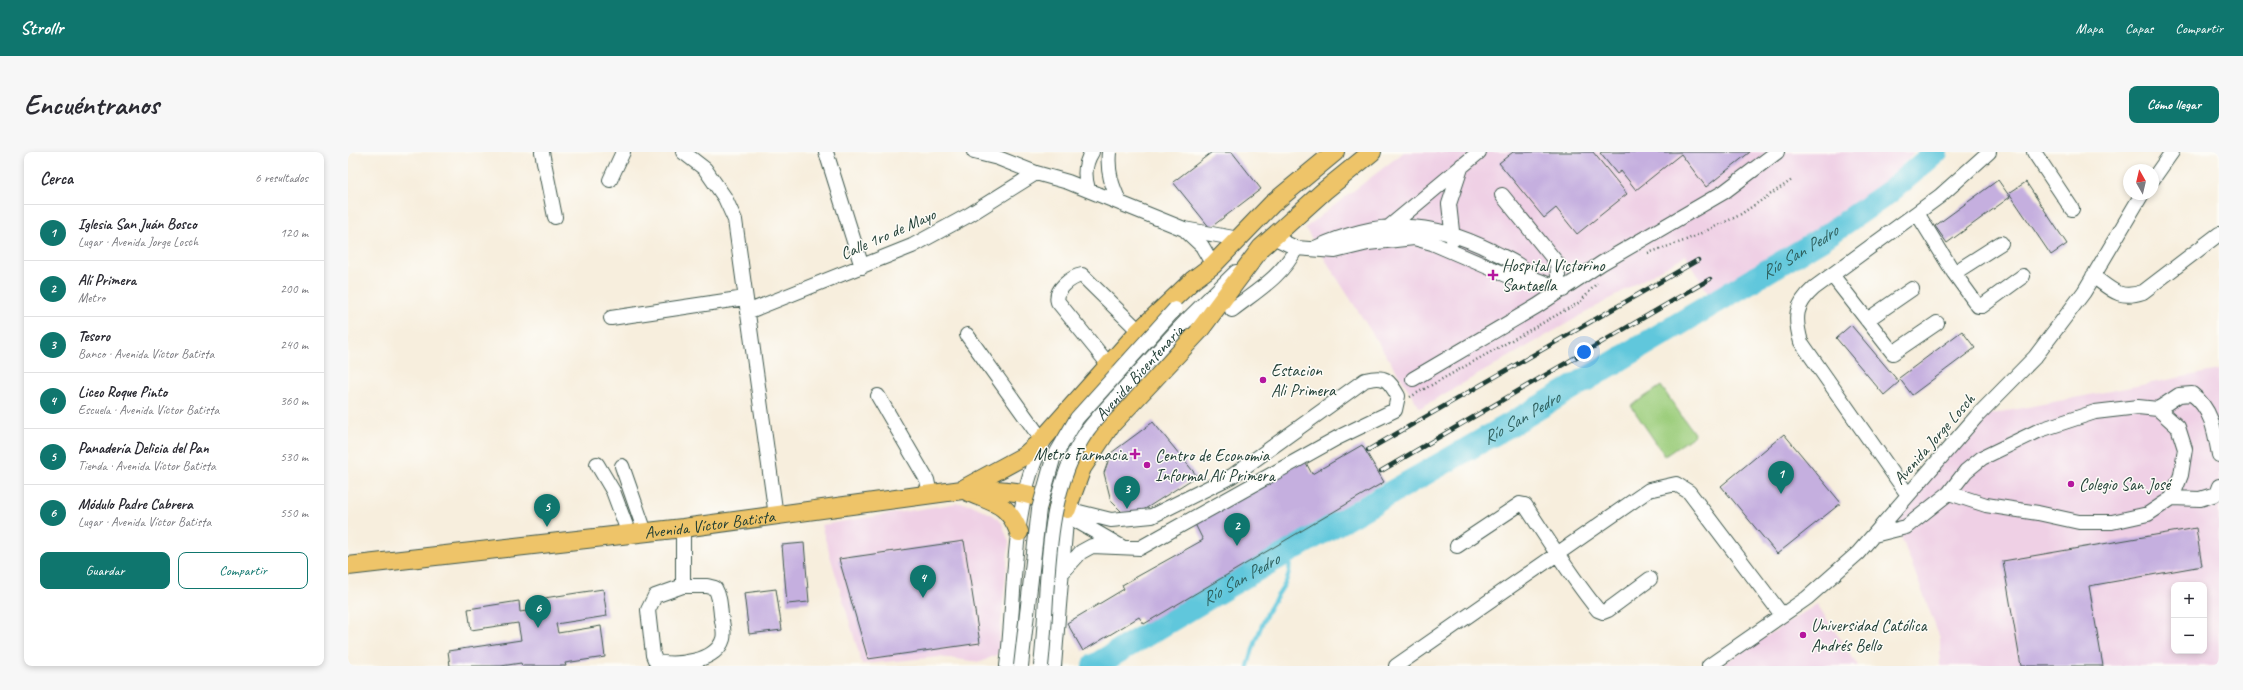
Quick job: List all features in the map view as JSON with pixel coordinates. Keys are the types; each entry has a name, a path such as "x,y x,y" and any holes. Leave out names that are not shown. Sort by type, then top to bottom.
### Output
{"main road":[{"name":"Avenida Bicentenaria","path":"1211,267 1272,204 1335,152"},
{"name":"Avenida Bicentenaria","path":"1267,242 1324,191 1372,152"},
{"path":"1068,509 1082,468 1106,432 1199,331 1267,242"},
{"path":"962,490 1024,456 1046,435 1140,331 1193,280 1211,267"},
{"name":"Avenida Víctor Batista","path":"351,564 683,528 962,490 991,489 1026,493 1068,509"},
{"path":"962,490 1003,507 1013,517 1019,532"}],"street":[{"path":"542,152 555,217"},
{"path":"610,180 623,152"},
{"path":"683,152 705,169 725,198 735,220 776,516"},
{"path":"826,152 862,267"},
{"path":"974,152 998,158 1088,189 1184,228 1239,239"},
{"path":"1088,189 1086,167 1092,152"},
{"path":"1109,152 1108,164 1111,184 1120,203"},
{"path":"1389,227 1479,152"},
{"path":"1413,379 1561,290 1602,262 1724,192 1777,152"},
{"path":"1908,495 1801,342 1797,326 1798,314 1802,299 1832,275 1940,196 1990,152"},
{"path":"2034,152 2072,209"},
{"path":"2159,170 2172,152"},
{"path":"1453,252 1454,234 1450,224 1449,204 1462,165"},
{"name":"Calle 1ro de Mayo","path":"611,318 746,305 862,267 918,243 969,215 1036,172"},
{"path":"1502,195 1556,263 1561,290"},
{"name":"Avenida Jorge Losch","path":"1709,666 1812,593 1858,553 1976,417 2035,356 2084,292 2138,200"},
{"path":"1917,213 1954,274 1978,306 1982,306 2022,276"},
{"path":"1315,248 1345,235 1389,227 1423,228 1454,234 1524,267 1532,278"},
{"path":"1184,228 1202,246 1211,267"},
{"path":"2093,276 2120,294 2131,296 2143,292 2219,234"},
{"path":"1267,242 1296,248 1315,248 1335,251 1368,243 1414,238 1432,243 1518,280 1532,278 1561,290"},
{"name":"Avenida Bicentenaria","path":"1041,666 1052,531 1058,499 1074,454 1087,431 1102,413 1186,321 1267,242"},
{"path":"1954,274 2001,243"},
{"path":"1232,310 1275,276 1291,259 1296,248"},
{"name":"Avenida Bicentenaria","path":"1021,666 1039,509 1052,459 1077,418 1176,309 1211,267"},
{"path":"1109,365 1058,302 1056,297 1058,292 1076,276 1082,275 1140,331"},
{"path":"1832,275 1893,353 1937,323"},
{"path":"1867,320 1912,289"},
{"path":"967,336 1046,435 1032,466 1019,532 1007,666"},
{"path":"1062,573 1080,552 1092,546 1126,549 1140,548 1337,438 1395,410 1398,396 1390,382 1379,377 1365,380 1232,476 1152,516 1111,520 1068,509"},
{"path":"2158,409 2179,395 2192,394 2204,402 2214,430 2219,455"},
{"path":"878,396 927,480 930,494"},
{"path":"1874,535 1906,527 1949,493 1966,471 1982,458 2040,430 2095,412 2138,407 2158,409 2178,427 2186,450 2181,475 2172,498 2148,514 2112,522 2079,522 1986,504 1949,493"},
{"path":"597,464 637,533"},
{"path":"622,466 637,533"},
{"path":"1396,666 1649,490 1676,484 1689,492 1782,615"},
{"path":"2172,498 2200,499 2216,494 2219,486"},
{"path":"1457,546 1520,504 1525,505 1558,553 1570,575 1598,610 1603,612 1650,579"},
{"path":"1068,509 1075,520 1126,549"},
{"path":"1054,666 1068,509"},
{"path":"683,528 683,586"},
{"path":"683,586 707,586 715,588 719,596 724,637 719,649 696,661 675,665 656,662 653,655 648,610 655,596 683,586"}],"path":[{"path":"1641,255 1684,241 1738,216 1792,180"},
{"path":"1398,396 1406,399 1420,393 1580,302 1602,278"}],"shaded area":[{"name":"Hospital Victorino Santaella","path":"1404,152 1914,152 1887,181 1850,211 1709,295 1686,255 1420,408 1305,228"},
{"name":"Colegio San José","path":"2219,370 2219,666 1940,666 1940,638 1894,518 1976,417"},
{"path":"958,503 970,504 993,515 1002,523 1009,542 998,654 981,662 939,657 862,664 821,525"},
{"name":"Universidad Católica Andrés Bello","path":"1817,604 1858,666 1720,666"}],"green space":[{"path":"1661,386 1695,435 1665,456 1631,406"}],"building":[{"path":"1212,152 1232,152 1261,189 1210,228 1173,182"},
{"path":"1513,152 1593,152 1627,194 1577,234 1556,208 1544,218 1499,163"},
{"path":"1750,152 1706,187 1681,154 1636,190 1621,171 1617,174 1600,153"},
{"path":"1998,180 2010,197 1947,243 1935,226"},
{"path":"2026,182 2067,244 2051,255 2009,193"},
{"path":"1851,325 1899,382 1884,395 1836,338"},
{"path":"1962,331 1975,348 1912,395 1899,378"},
{"name":"Centro de Economia Informal Ali Primera","path":"1153,422 1197,476 1137,514 1122,512 1111,501 1104,473 1111,453"},
{"path":"1784,434 1841,503 1777,554 1721,486"},
{"path":"1362,445 1384,482 1144,624 1139,617 1083,651 1067,623 1124,589 1122,585 1203,540 1194,522 1304,459 1312,474"},
{"path":"2196,528 2202,566 2089,586 2103,666 2021,666 2003,561"},
{"path":"964,541 980,643 868,659 839,559"},
{"path":"804,543 809,602 787,604 782,545"},
{"path":"603,589 607,616 556,624 558,633 601,626 605,657 565,663 566,666 522,666 521,663 501,666 450,666 448,651 521,640 518,623 471,630 468,609 519,601 520,612 546,608 544,598"},
{"path":"776,589 782,630 749,634 744,593"}],"waterway":[{"name":"Río San Pedro","path":"1094,666 1228,586 1513,423 1823,238 1888,193 1936,152"},
{"path":"1248,666 1254,645 1265,617 1288,578 1290,562 1289,552"}],"railway":[{"path":"1368,450 1698,260"},
{"path":"1381,471 1710,279"}],"place":[{"name":"Hospital Victorino Santaella","path":"1493,275"},
{"name":"Estacion Ali Primera","path":"1263,380"},
{"name":"Metro Farmacia","path":"1135,454"},
{"name":"Centro de Economia Informal Ali Primera","path":"1147,465"},
{"name":"Colegio San José","path":"2071,484"},
{"name":"Iglesia San Juán Bosco","path":"1781,494"},
{"name":"Tesoro","path":"1127,509"},
{"name":"Panadería Delicia del Pan","path":"547,527"},
{"name":"Alí Primera","path":"1237,546"},
{"name":"Liceo Roque Pinto","path":"923,598"},
{"name":"Módulo Padre Cabrera","path":"538,628"},
{"name":"Universidad Católica Andrés Bello","path":"1803,635"}]}
